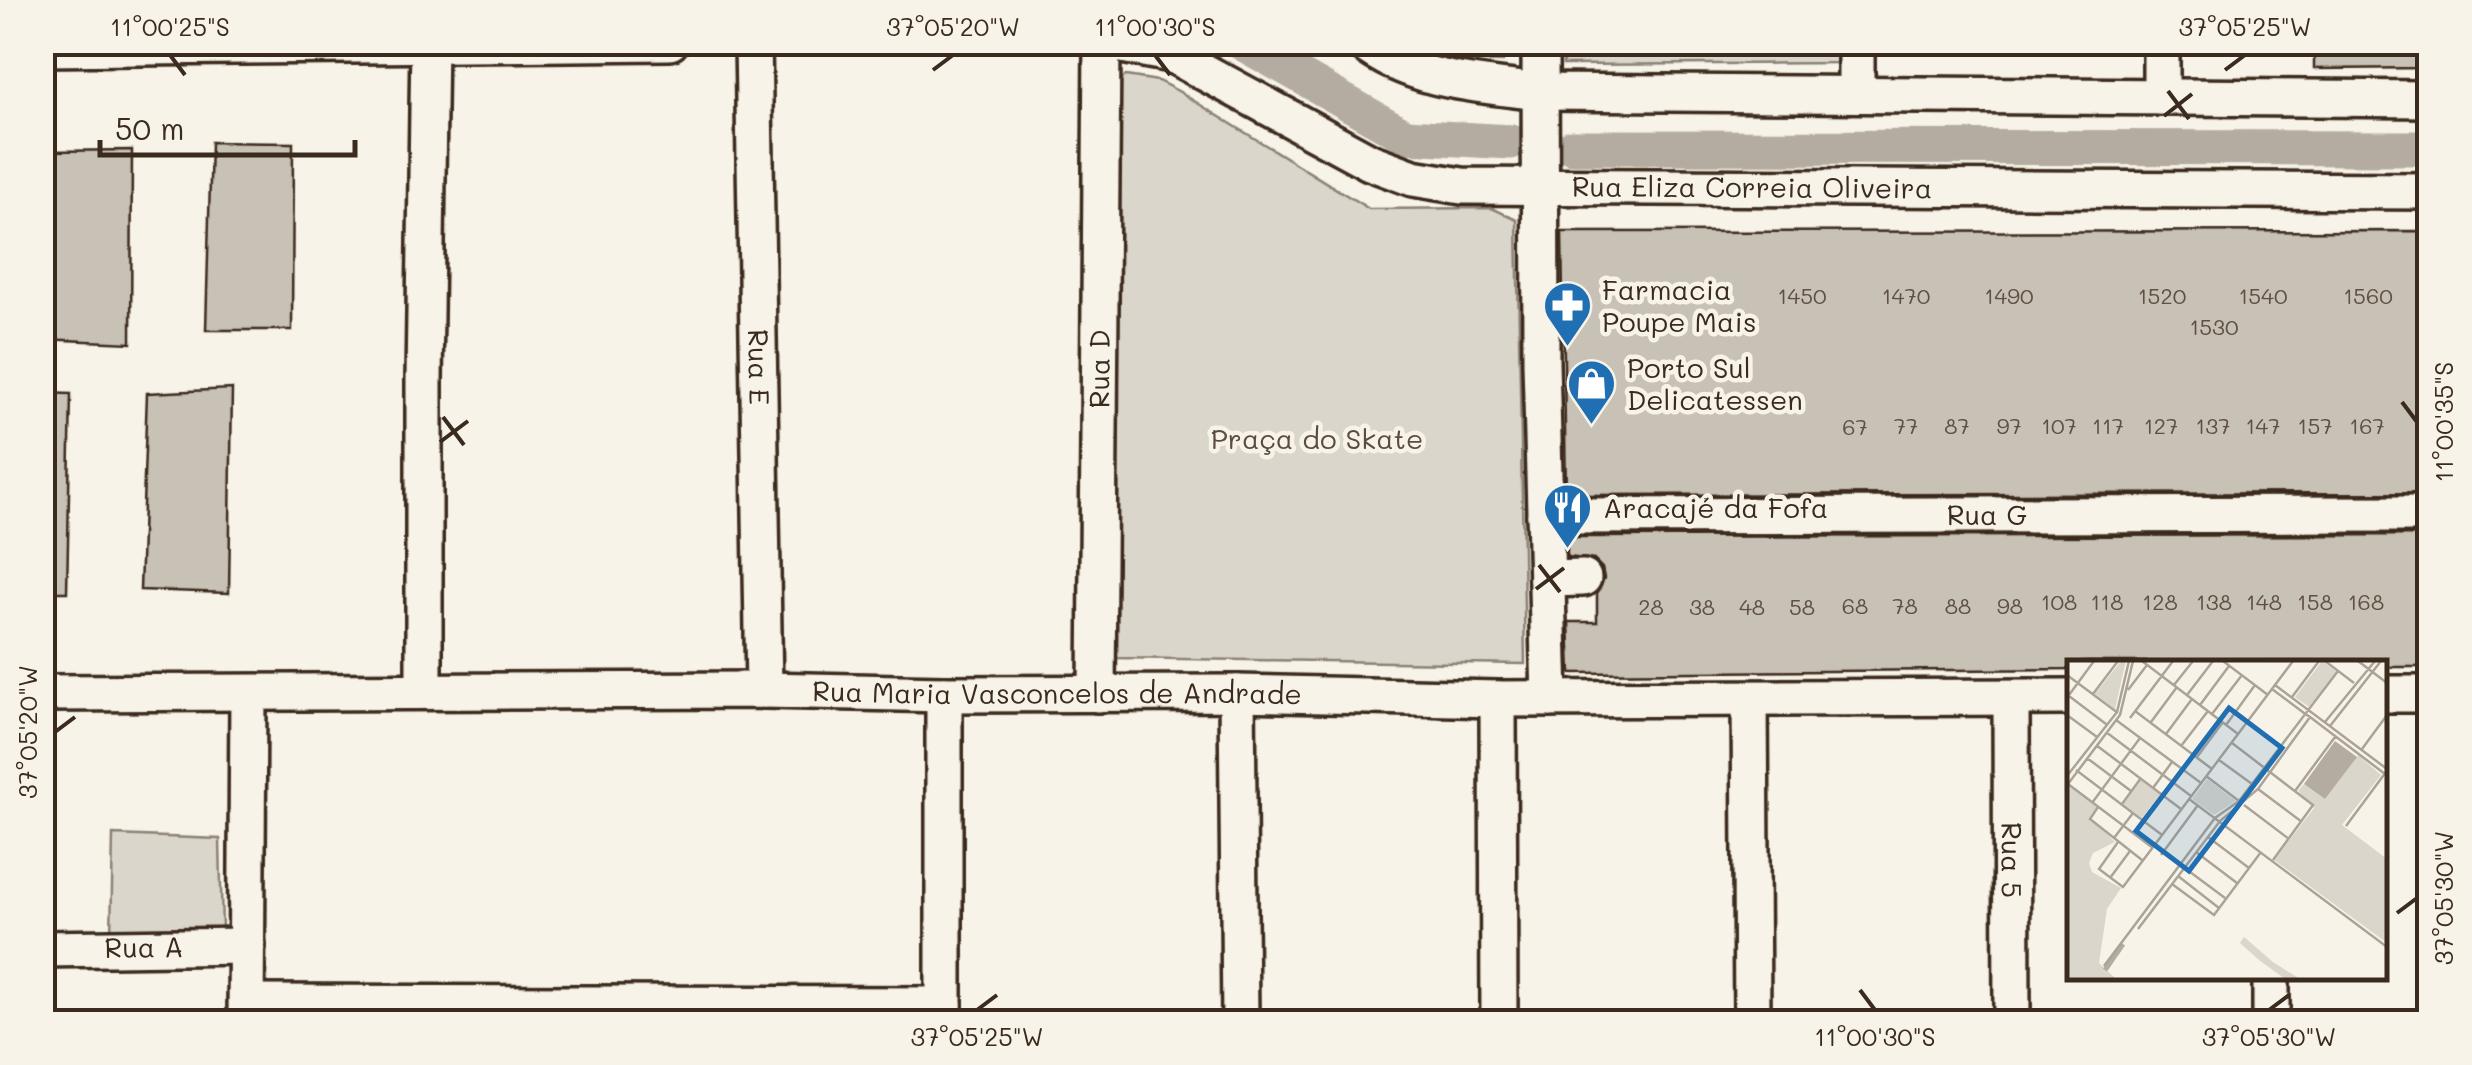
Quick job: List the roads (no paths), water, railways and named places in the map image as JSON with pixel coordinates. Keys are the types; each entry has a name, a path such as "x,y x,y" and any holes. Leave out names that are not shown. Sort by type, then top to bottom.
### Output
{"street":[{"path":"42,48 670,42"},
{"name":"Rua E","path":"753,42 764,690"},
{"name":"Rua Eliza Correia Oliveira","path":"1104,42 1170,54 1336,144 1414,178 1462,186 2430,190"},
{"name":"Rua D","path":"1097,694 1104,42"},
{"path":"1362,42 1400,66 1430,76 1540,92 2430,99"},
{"path":"1540,42 1550,699"},
{"path":"1856,42 1856,94"},
{"path":"2161,42 2161,97"},
{"path":"424,690 428,44"},
{"name":"Rua G","path":"1545,516 2430,514"},
{"path":"1547,579 1583,578"},
{"name":"Rua Maria Vasconcelos de Andrade","path":"42,693 764,690 1498,699 2067,697"},
{"path":"1237,693 1240,1022"},
{"path":"248,694 246,1013 944,1014 944,694"},
{"path":"2387,694 2430,694"},
{"name":"Rua 5","path":"2011,698 2012,1022"},
{"path":"1498,699 1499,1022"},
{"path":"1750,699 1752,1022"},
{"name":"Rua A","path":"42,949 247,946"},
{"path":"2272,980 2272,1022"}],"waterway":[{"path":"1240,42 1406,136 1511,142"},
{"path":"1572,147 2430,148"}],"place":[{"name":"Farmacia Poupe Mais","path":"1567,348"},
{"name":"Porto Sul Delicatessen","path":"1592,426"},
{"name":"Aracajé da Fofa","path":"1568,550"}],"park label":[{"name":"Praça do Skate","path":"1317,439"}]}
